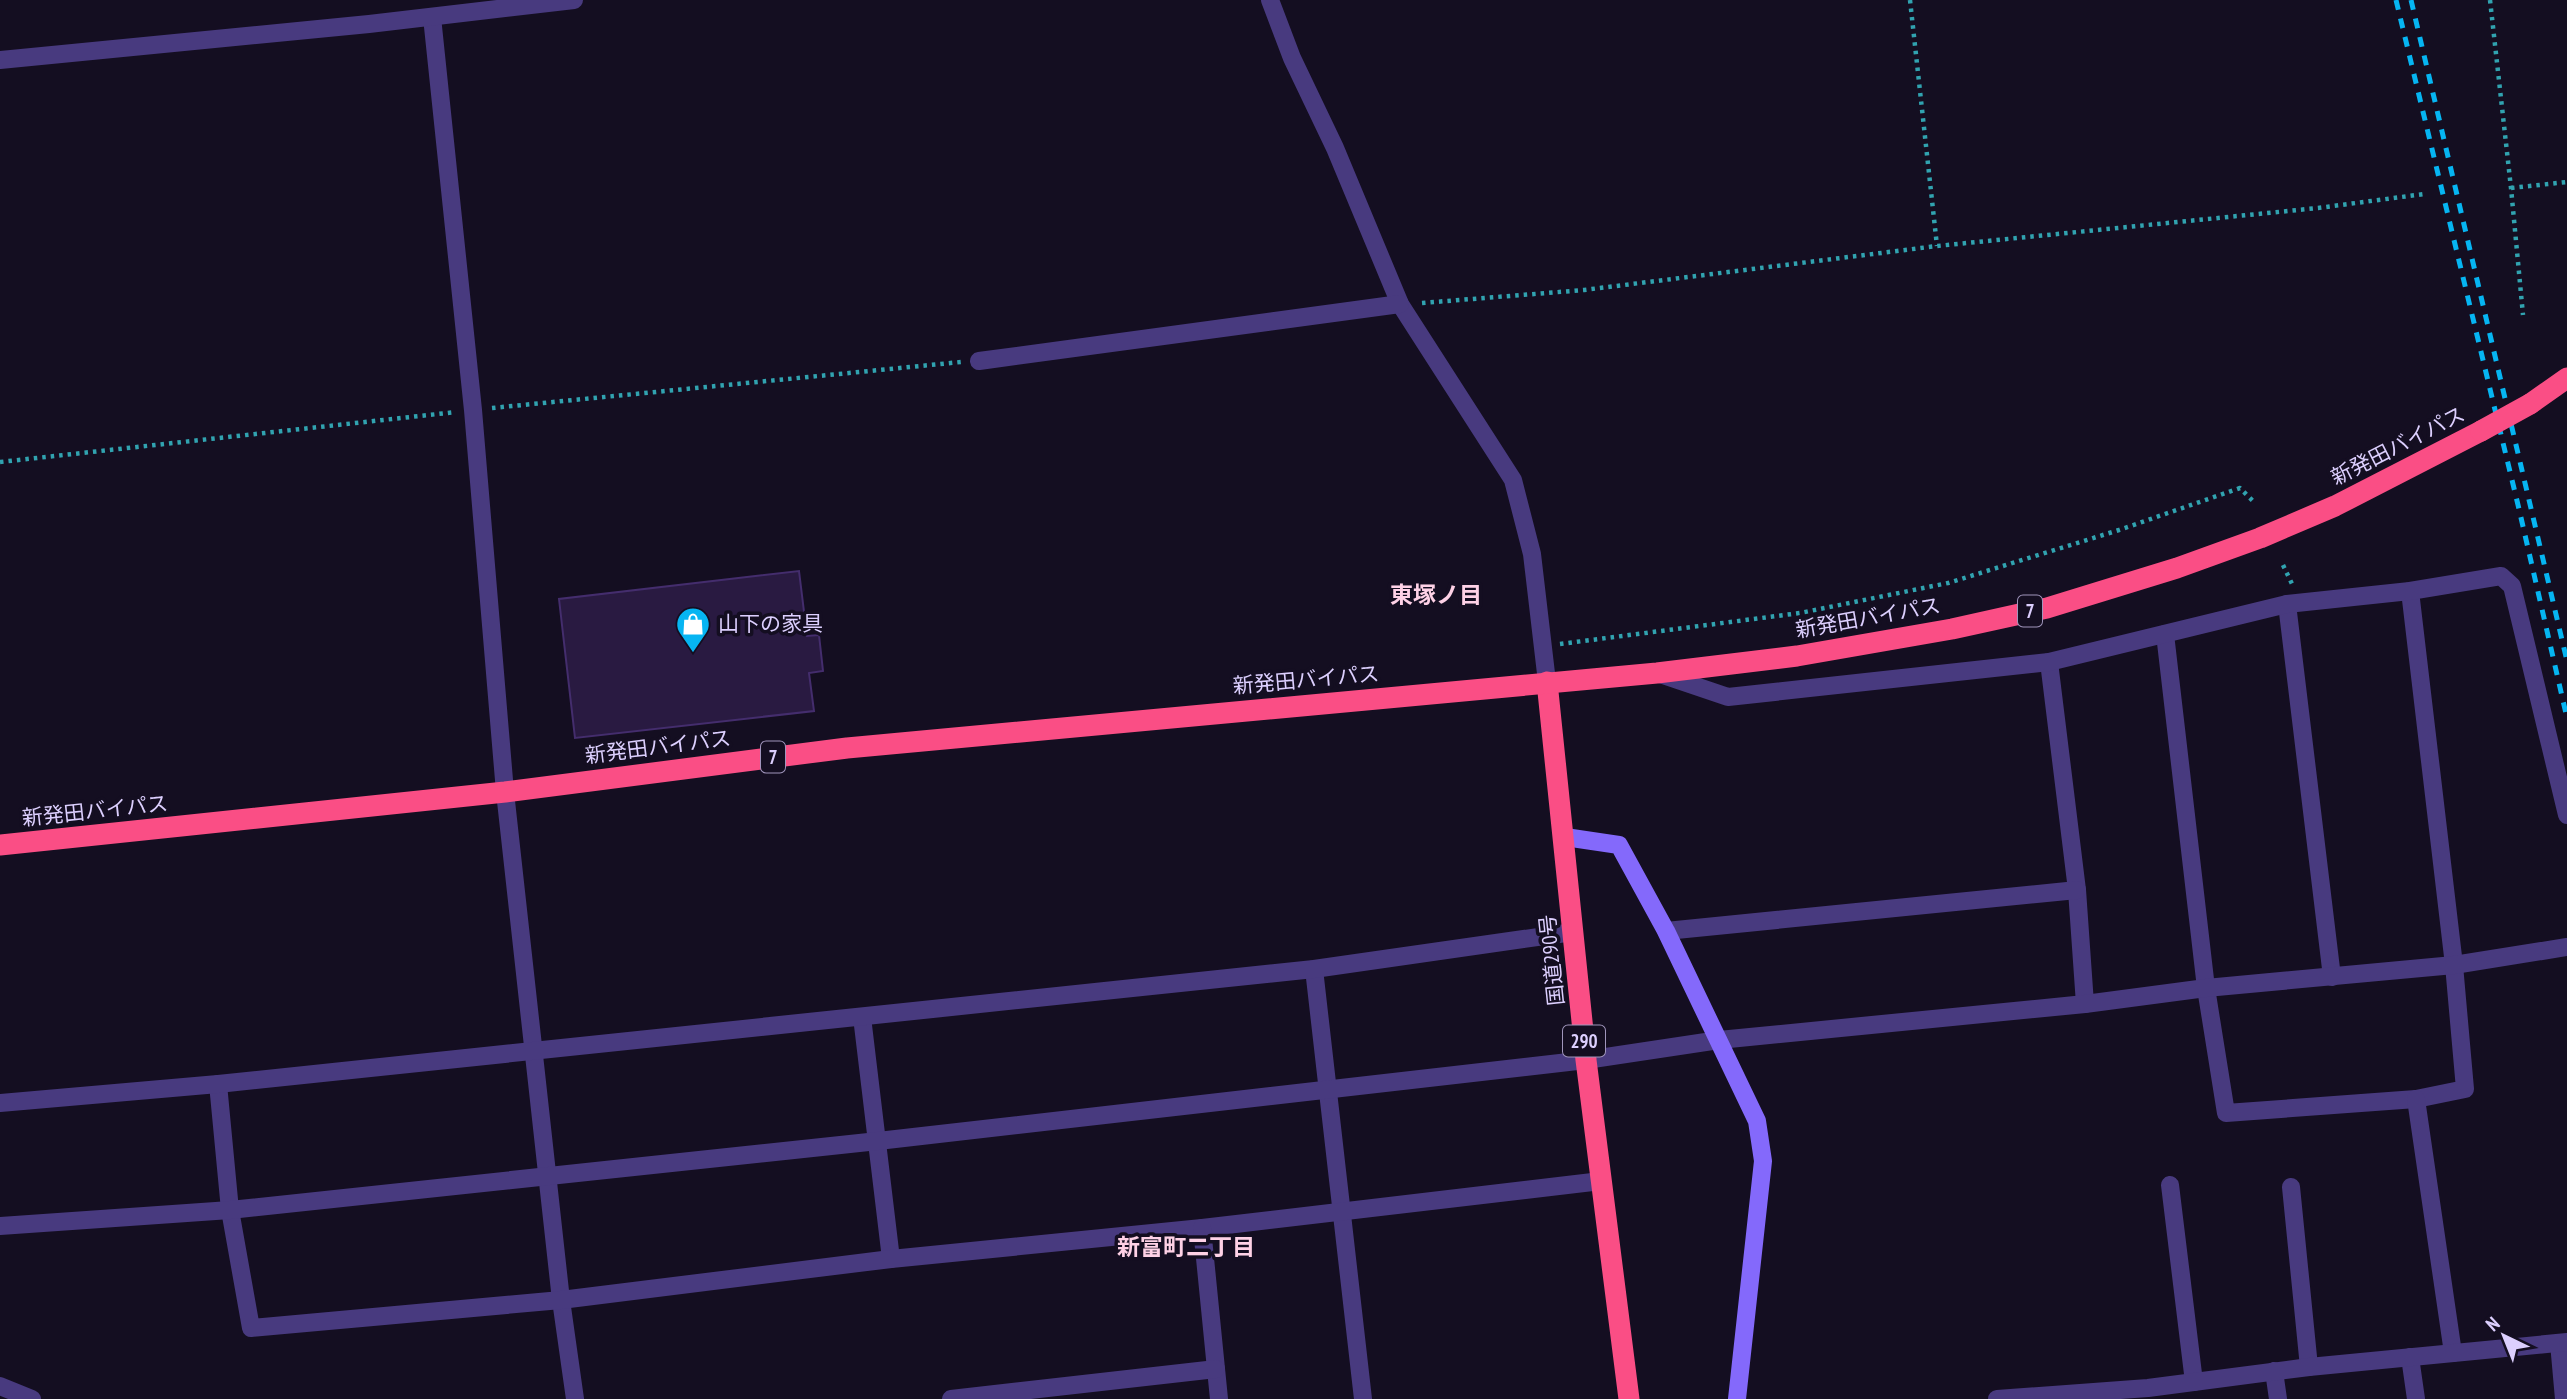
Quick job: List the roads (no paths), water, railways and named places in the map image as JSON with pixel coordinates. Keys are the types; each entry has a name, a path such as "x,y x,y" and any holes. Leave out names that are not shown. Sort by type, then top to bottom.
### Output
{"highway":[{"name":"新発田バイパス","path":"0,845 505,792 847,748 1657,674 1876,643 2060,604 2178,568 2260,538 2335,506 2482,431 2530,404 2567,378"},
{"name":"国道290号","path":"1547,682 1586,1060 1629,1399"}],"street":[{"path":"0,60 432,17 573,0"},
{"path":"1270,0 1292,58 1335,148 1400,304 1513,480 1532,554 1547,682"},
{"path":"432,17 473,410 505,792 536,1051 561,1300 575,1399"},
{"path":"979,361 1400,304"},
{"path":"1657,674 1728,696 2049,662 2287,604 2410,591 2501,576 2512,586 2567,815"},
{"path":"2165,634 2206,988 2226,1113 2416,1099 2465,1089 2454,965 2410,591"},
{"path":"2287,604 2332,977"},
{"path":"2049,662 2077,890 2085,1004"},
{"path":"1565,837 1619,845 1666,931 1756,1121 1763,1161 1737,1399"},
{"path":"1666,931 2077,890"},
{"path":"0,1103 218,1084 1314,969 1573,932"},
{"path":"0,1226 230,1210 878,1142 1586,1060 1719,1040 2085,1004 2206,988 2454,965 2567,947"},
{"path":"1314,969 1363,1399"},
{"path":"862,1017 891,1259"},
{"path":"218,1084 230,1210 251,1328 561,1300 891,1259 1202,1228 1601,1181"},
{"path":"2416,1099 2453,1353"},
{"path":"2170,1185 2194,1382"},
{"path":"2291,1187 2309,1367"},
{"path":"1202,1228 1219,1399"},
{"path":"1997,1399 2148,1393 2194,1382 2274,1371 2563,1342 2564,1399"},
{"path":"2410,1357 2416,1399"},
{"path":"951,1399 1216,1369"},
{"path":"2274,1371 2278,1399"},
{"path":"0,1386 32,1399"}],"railway":[{"path":"2396,0 2567,718"},
{"path":"2411,0 2567,661"}],"place":[{"name":"山下の家具","path":"693,654"}],"district":[{"name":"東塚ノ目","path":"1436,595"},
{"name":"新富町二丁目","path":"1186,1247"}]}
